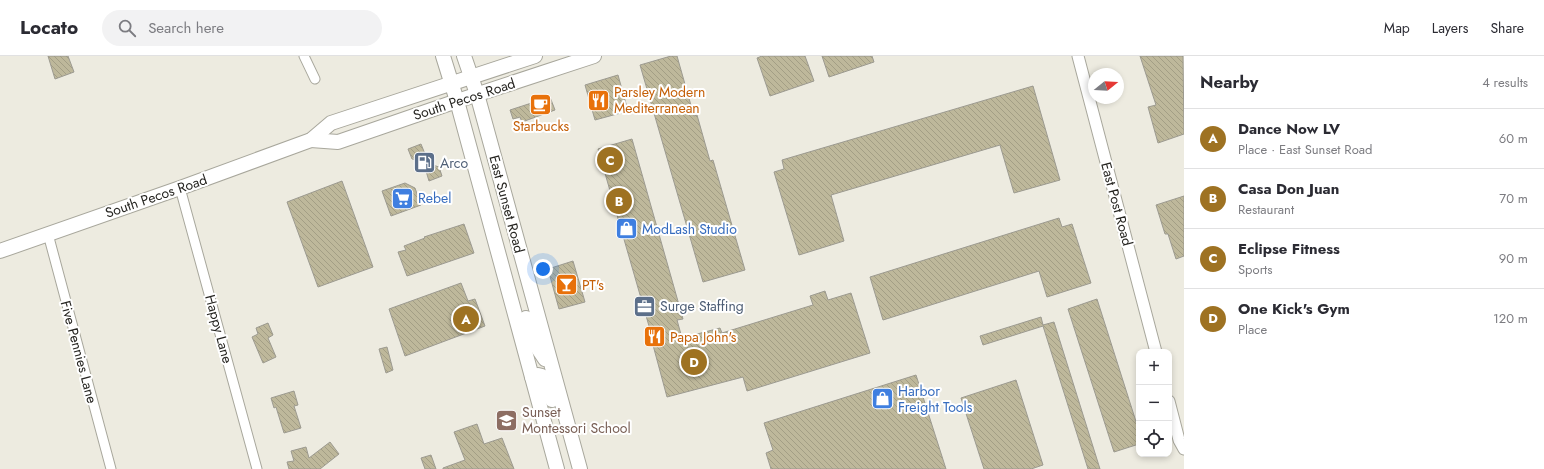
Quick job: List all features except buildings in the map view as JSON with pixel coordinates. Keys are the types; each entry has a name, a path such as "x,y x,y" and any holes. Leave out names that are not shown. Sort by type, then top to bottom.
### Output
{"main road":[{"name":"East Sunset Road","path":"443,56 457,101 558,469"},
{"name":"East Sunset Road","path":"464,56 477,94 580,469"},
{"name":"South Pecos Road","path":"0,251 311,140 331,123 534,56"},
{"name":"South Pecos Road","path":"311,140 338,142 477,94 594,56"},
{"path":"506,282 512,285 518,294 533,341 545,359 550,360"},
{"path":"532,377 538,375 542,376 547,385 561,424 566,431 570,433"}],"street":[{"path":"304,56 315,79"},
{"name":"East Post Road","path":"1078,56 1155,349"},
{"name":"Happy Lane","path":"180,188 258,469"},
{"name":"Five Pennies Lane","path":"48,234 111,469"},
{"path":"1172,413 1179,440 1184,449"}],"place":[{"name":"Parsley Modern Mediterranean","path":"598,100"},
{"name":"Starbucks","path":"541,104"},
{"name":"Eclipse Fitness","path":"610,160"},
{"name":"Arco","path":"425,163"},
{"name":"Rebel","path":"402,198"},
{"name":"Casa Don Juan","path":"619,201"},
{"name":"ModLash Studio","path":"627,229"},
{"name":"PT's","path":"566,285"},
{"name":"Surge Staffing","path":"645,306"},
{"name":"Dance Now LV","path":"466,319"},
{"name":"Papa John's","path":"654,337"},
{"name":"One Kick's Gym","path":"694,362"},
{"name":"Harbor Freight Tools","path":"882,399"},
{"name":"Sunset Montessori School","path":"506,420"}]}
